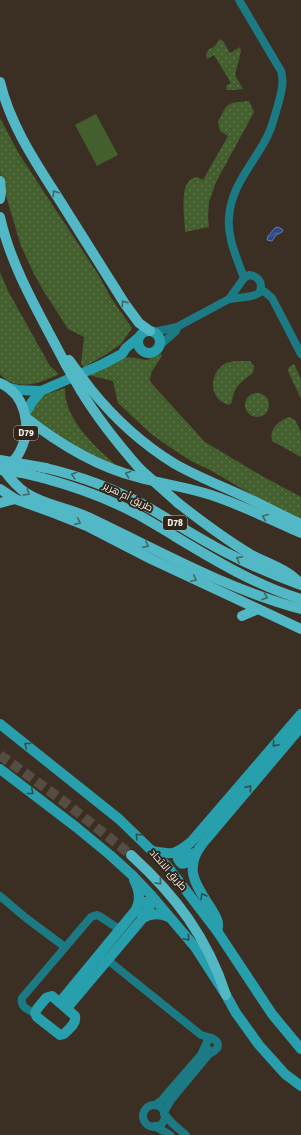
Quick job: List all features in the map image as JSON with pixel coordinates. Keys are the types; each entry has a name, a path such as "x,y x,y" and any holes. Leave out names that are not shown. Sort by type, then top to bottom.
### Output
{"main road":[{"path":"0,82 6,105 32,156 125,304 139,322 152,332"},
{"path":"0,181 0,199"},
{"path":"0,217 6,241 18,272 49,332 85,389 98,418 112,437 140,469 178,503 206,525 252,555 291,574 301,584"},
{"name":"D79","path":"1,470 14,461 22,447 26,431 25,415 20,401 5,386"},
{"path":"85,389 99,399 124,426 156,452 192,473 301,524"},
{"path":"25,415 53,438 72,451 114,470 136,477 211,495 301,533"},
{"name":"طريق أم هرير","path":"0,460 46,468 74,475 119,492 227,553 268,572 301,584"},
{"path":"1,470 31,496 86,516 219,580 289,601 301,609"},
{"name":"طريق أم هرير","path":"1,470 43,478 73,487 116,503 289,601 301,599"},
{"path":"0,489 15,499 72,520 101,533 151,560 301,628"},
{"path":"0,503 15,499"},
{"path":"242,616 258,609"},
{"path":"131,855 151,873 169,894 201,938 220,976 226,995"}],"street":[{"path":"239,0 281,71 283,83 277,109 267,136 237,188 231,202 228,217 230,236 244,278"},
{"path":"122,354 126,348 144,332 177,327 229,299 256,295 261,290 261,284 258,278 249,275 244,278 229,299"},
{"path":"261,290 266,292 272,298 301,354"},
{"path":"5,386 18,390 41,391 103,364 122,354 152,352 176,331 177,327"},
{"path":"152,332 157,335 159,339 158,347"},
{"path":"138,338 139,346 144,352"},
{"path":"25,415 32,402 41,391"},
{"path":"217,931 217,919 200,890 192,871 195,845 301,714"},
{"name":"طريق الاتحاد","path":"0,724 113,814 152,850 180,881 217,931 272,1014 301,1049"},
{"path":"152,850 167,854 195,845 301,727"},
{"path":"0,769 76,827 118,862 151,895 195,947 247,1029 271,1060 301,1092"},
{"path":"104,957 121,929 134,914 137,907 139,892 132,875"},
{"path":"0,896 26,918 65,947"},
{"path":"137,907 143,902 148,903 150,907 150,910 139,918 139,923"},
{"path":"64,1005 104,957 145,917 151,914 158,914 169,917"},
{"path":"35,1013 36,1009 48,997 54,997 74,1013 76,1018 65,1033 60,1035 37,1017 35,1013 24,1006 21,1001 22,998 88,920 95,915 100,916 113,926 121,929"},
{"path":"104,957 201,1035 208,1042 209,1050 214,1050 171,1100 164,1113 163,1120 155,1126"},
{"path":"170,1135 155,1126 150,1126 146,1123 143,1113 148,1107 155,1105 162,1100 201,1054 208,1042"},
{"path":"285,1074 301,1086"},
{"path":"155,1105 160,1107 173,1124 186,1135"}],"green space":[{"path":"220,39 223,41 230,53 240,47 241,51 235,75 243,89 227,90 227,85 231,83 214,55 207,59 206,55 208,50 215,46"},
{"path":"249,101 254,112 216,182 209,202 209,227 185,232 184,196 187,183 196,177 203,180 228,136 220,131 218,122 226,107 232,103"},
{"path":"96,114 118,155 97,166 75,125"},
{"path":"0,118 19,154 98,274 111,298 132,328 121,344 84,367 81,364 84,337 68,329 43,290 21,246 1,179"},
{"path":"0,272 8,291 50,366 59,374 35,383 23,385 9,381 0,374"},
{"path":"161,354 162,356 151,373 150,381 153,385 205,442 301,497 301,520 266,503 210,470 191,461 168,446 150,433 118,403 113,381 88,375 129,357 146,360"},
{"path":"235,361 250,361 254,366 253,373 236,388 232,402 229,405 218,398 213,387 213,381 218,370 223,365"},
{"path":"294,364 301,379 301,399 288,371 289,367"},
{"path":"65,388 69,410 80,429 95,446 119,468 75,450 44,431 29,413 36,400 47,394"},
{"path":"257,393 266,396 269,405 266,414 257,417 248,414 245,405 248,396"},
{"path":"289,417 295,420 301,432 301,457 272,441 271,437 275,426"}],"water":[{"path":"277,227 283,230 282,232 276,235 272,241 267,240 268,236"}],"tunnel":[{"path":"0,755 62,800 131,855"}]}
